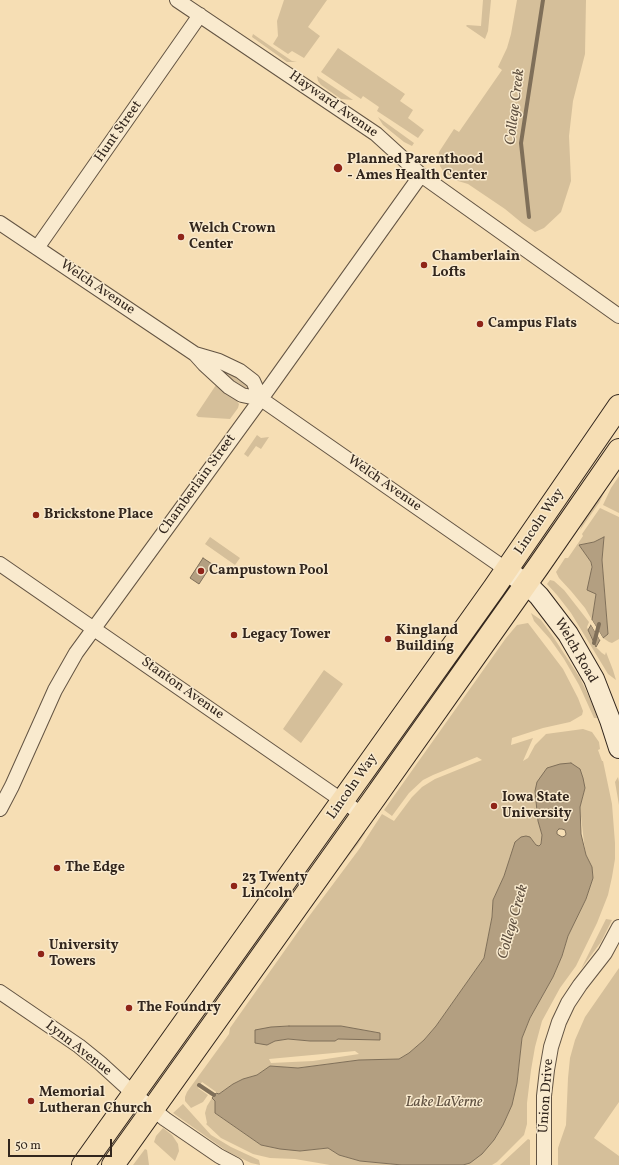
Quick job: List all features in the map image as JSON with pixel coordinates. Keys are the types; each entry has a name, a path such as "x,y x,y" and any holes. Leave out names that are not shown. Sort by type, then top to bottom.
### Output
{"main road":[{"name":"Lincoln Way","path":"83,1165 507,570 619,406"},
{"name":"Lincoln Way","path":"113,1165 363,815 619,450"}],"street":[{"name":"Hayward Avenue","path":"177,0 376,134 421,175 619,316"},
{"name":"Hunt Street","path":"37,248 200,15"},
{"name":"Chamberlain Street","path":"0,809 12,786 55,690 76,653 262,399 421,175"},
{"name":"Welch Avenue","path":"0,223 195,354 229,387 242,395 262,399 507,570"},
{"name":"Welch Avenue","path":"195,354 209,357 240,371 253,381 262,399"},
{"name":"Stanton Avenue","path":"0,564 363,815"},
{"name":"Welch Road","path":"507,570 540,596 559,620 599,691 619,748"},
{"name":"Union Drive","path":"544,1165 544,1096 551,1047 559,1022 568,1003 605,953 619,927"},
{"name":"Lynn Avenue","path":"0,992 79,1046 152,1110 219,1156 236,1165"}],"shaded area":[{"path":"284,0 327,0 308,27 320,36 304,58 292,51 288,54 273,44 278,36 277,21"},
{"path":"483,0 491,0 488,31 485,39 466,26 481,26"},
{"path":"517,0 586,0 585,54 573,101 569,136 571,181 561,212 544,228 535,232 505,209 468,184 458,181 443,171 438,158 439,152 454,129 459,132 502,70 498,67 507,48 511,34"},
{"path":"253,34 292,61 297,62 287,62 252,37"},
{"path":"338,48 405,94 400,101 413,110 408,118 424,130 418,138 377,111 379,107 363,96 361,99 321,72"},
{"path":"317,76 353,100 341,99 321,85"},
{"path":"378,117 414,143 412,146 404,142 383,125"},
{"path":"225,370 238,375 248,385 245,389 233,383 223,372"},
{"path":"216,385 239,404 238,408 230,419 198,417 196,415"},
{"path":"257,435 261,438 269,437 261,449 256,446 248,457 244,454"},
{"path":"619,476 619,513 603,505 611,488"},
{"path":"607,487 599,503 580,530 585,515"},
{"path":"600,508 619,517 619,639 612,643 603,638 608,633 602,560 604,538 579,545 591,562 591,572 596,594 592,620 585,608 559,578 556,572 565,558 568,558"},
{"path":"210,537 240,558 235,565 205,544"},
{"path":"550,580 554,581 564,590 589,622 587,627 590,635 596,647 605,655 606,652 616,680 608,674 571,613 547,584"},
{"path":"531,613 541,620 580,678 599,718 594,718 579,685 564,659 550,639 534,621"},
{"path":"528,623 563,669 583,711 582,715 570,722 543,728 512,738 511,745 533,738 523,761 528,758 535,745 546,734 583,729 592,732 599,742 600,749 598,750 603,761 612,804 615,843 615,859 608,895 597,923 576,966 560,988 542,1021 531,1070 527,1103 527,1124 524,1135 497,1162 492,1165 463,1165 470,1163 494,1140 503,1125 512,1105 517,1083 522,1038 530,1018 553,977 562,956 568,936 586,899 593,878 592,867 586,855 580,807 585,788 535,791 538,821 542,835 541,844 539,846 536,845 530,837 510,857 504,876 493,900 492,917 484,958 436,1026 424,1040 409,1053 399,1059 359,1060 298,1068 270,1066 257,1075 233,1084 219,1094 202,1082 198,1088 208,1095 203,1102 191,1108 185,1101 187,1092 229,1034 230,1028 307,919 360,848 382,814 394,821 412,797 422,787 435,779 482,760 477,757 423,780 409,793 392,816 384,810 506,638 517,625","holes":["341,1026 380,1033 380,1039 338,1039 335,1041 288,1039 275,1041 267,1045 271,1027","355,1051 359,1054 313,1061 271,1063 269,1059"]},
{"path":"324,670 343,684 301,743 283,729"},
{"path":"423,703 426,705 409,737 373,786 367,782"},
{"path":"618,777 619,782 619,805 615,782"},
{"path":"362,831 365,833 358,844 226,1026 227,1020"},
{"path":"292,888 294,889 278,919 216,1003 232,974"},
{"path":"606,919 612,920 601,942 581,969"},
{"path":"619,968 619,1102 594,1138 619,1156 619,1165 558,1165 558,1148 566,1125 570,1058 575,1040 585,1017"},
{"path":"212,1098 215,1100 215,1113 261,1145 300,1151 328,1148 339,1155 360,1161 402,1165 330,1165 295,1159 270,1158 253,1154 221,1138 206,1124 205,1113"},
{"path":"183,1104 211,1135 231,1147 259,1160 260,1165 251,1163 228,1152 173,1113"},
{"path":"163,1128 172,1135 178,1144 179,1151 175,1161 154,1142 156,1136"},
{"path":"528,1139 530,1140 530,1165 500,1165"},
{"path":"145,1149 147,1150 149,1165 133,1165"}],"water":[{"path":"604,537 602,560 608,634 603,638 592,620 596,594 587,590 592,567 591,562 579,545 594,542"},
{"name":"Campustown Pool","path":"203,558 212,564 199,584 190,578"},
{"path":"591,625 600,640 596,647 588,630"},
{"name":"Lake LaVerne","path":"571,763 580,769 583,778 585,788 580,807 581,834 586,855 592,867 593,878 586,899 568,936 562,956 553,977 530,1018 522,1038 517,1083 512,1105 494,1140 482,1154 470,1163 463,1165 402,1165 360,1161 339,1155 328,1148 300,1151 280,1149 261,1145 215,1113 215,1101 212,1098 216,1093 219,1094 243,1079 257,1075 270,1066 298,1068 359,1060 399,1059 409,1053 424,1040 436,1026 484,958 492,917 493,900 504,876 515,842 521,837 526,836 530,837 536,845 539,846 541,844 542,835 538,821 535,791 537,782 547,768 560,764","holes":["562,829 565,830 566,834 562,837 557,834 557,831"]},
{"path":"289,1026 341,1026 380,1033 380,1040 338,1039 335,1041 310,1041 288,1039 275,1041 267,1045 255,1043 255,1030"}],"pier":[{"path":"592,620 603,638 600,640 590,623"}],"waterway":[{"name":"College Creek","path":"529,217 521,143 543,0"},
{"name":"College Creek","path":"594,643 599,624"},
{"path":"199,1085 214,1095"}],"place":[{"name":"Planned Parenthood - Ames Health Center","path":"338,168"},
{"name":"Welch Crown Center","path":"181,237"},
{"name":"Chamberlain Lofts","path":"424,265"},
{"name":"Campus Flats","path":"480,324"},
{"name":"Brickstone Place","path":"36,515"},
{"name":"Campustown Pool","path":"201,571"},
{"name":"Legacy Tower","path":"234,635"},
{"name":"Kingland Building","path":"388,639"},
{"name":"Iowa State University","path":"494,806"},
{"name":"The Edge","path":"57,868"},
{"name":"23 Twenty Lincoln","path":"234,886"},
{"name":"University Towers","path":"41,954"},
{"name":"The Foundry","path":"129,1008"},
{"name":"Memorial Lutheran Church","path":"31,1101"}]}
